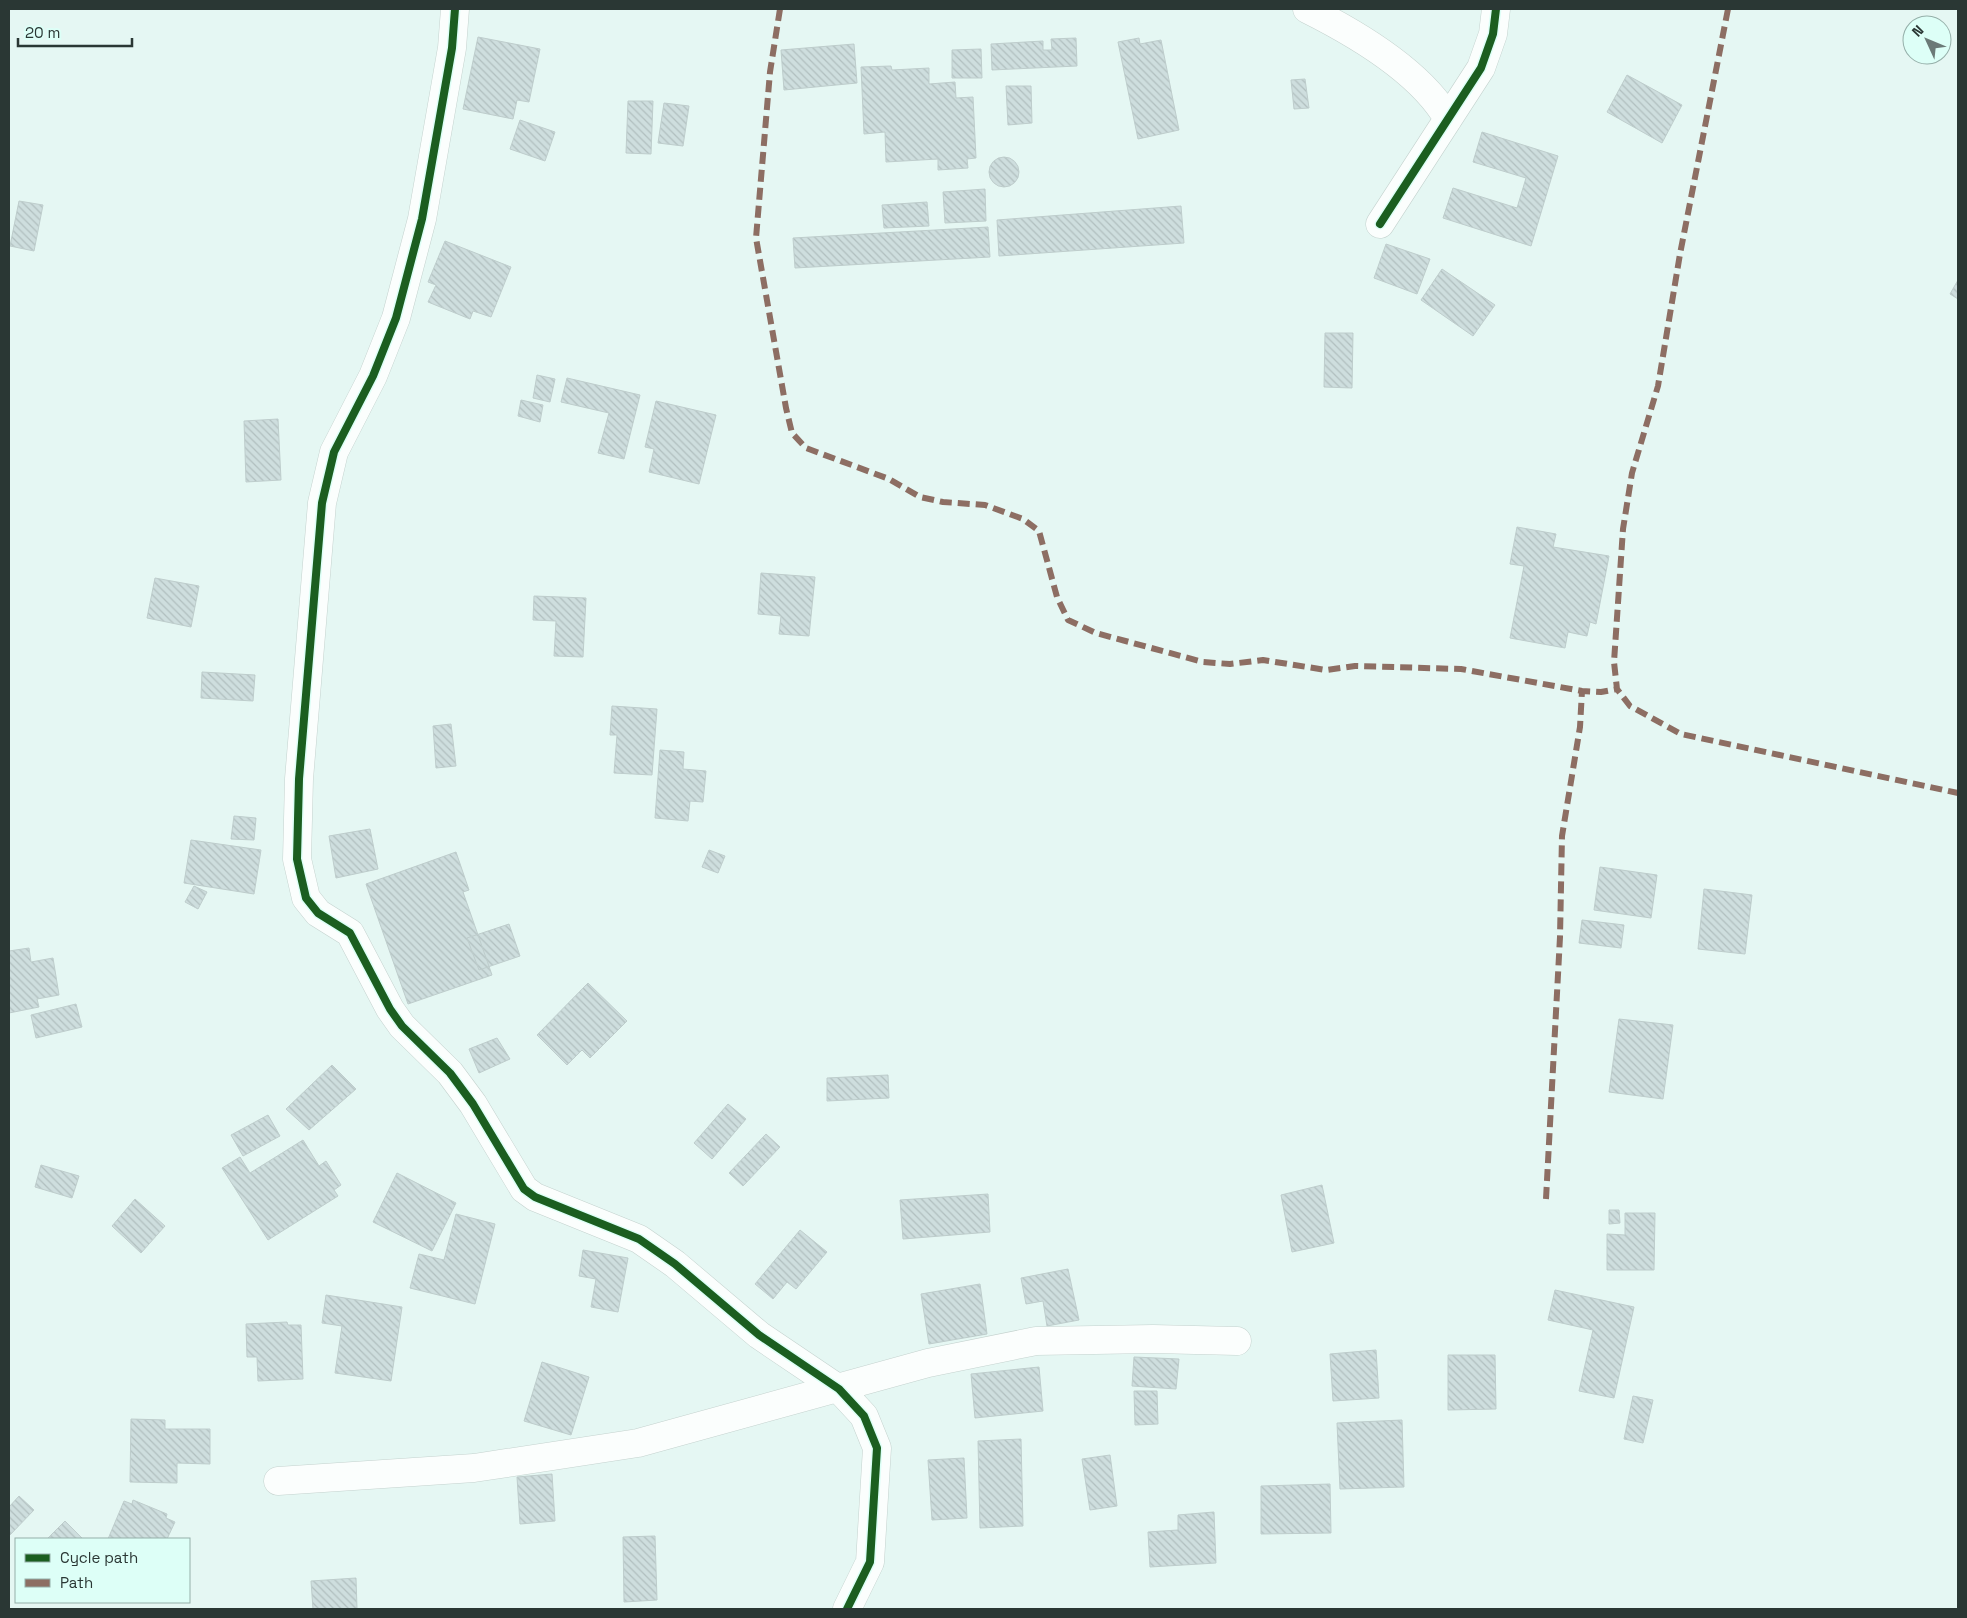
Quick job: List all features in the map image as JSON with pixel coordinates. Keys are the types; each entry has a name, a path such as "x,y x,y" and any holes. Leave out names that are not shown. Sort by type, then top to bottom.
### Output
{"street":[{"path":"455,9 452,48 422,219 396,318 373,376 334,452 322,503 299,779 297,859 306,898 318,913 350,933 390,1009 402,1026 450,1073 473,1104 524,1189 535,1197 639,1239 675,1264 759,1335 839,1389 864,1416 877,1448 870,1562 847,1609"},
{"path":"1307,9 1350,31 1398,67 1438,101 1448,119"},
{"path":"1380,224 1481,68 1492,34 1496,9"},
{"path":"278,1481 474,1468 638,1443 928,1363 1036,1342 1153,1339 1237,1341"}],"building":[{"path":"478,37 540,49 529,102 517,100 513,119 463,109"},
{"path":"1076,38 1077,66 992,70 991,44 1043,41 1043,50 1052,50 1051,39"},
{"path":"1139,38 1140,44 1161,40 1179,130 1138,139 1118,42"},
{"path":"854,44 857,83 784,90 781,50"},
{"path":"981,49 982,78 952,78 952,50"},
{"path":"891,66 892,70 929,68 929,84 955,82 956,98 973,97 976,158 967,159 968,168 938,170 938,159 886,162 885,132 864,134 861,67"},
{"path":"1627,75 1682,105 1662,143 1607,112"},
{"path":"1305,79 1309,108 1294,109 1291,80"},
{"path":"1006,86 1031,86 1032,123 1008,125"},
{"path":"628,101 653,101 651,154 626,153"},
{"path":"664,103 689,106 683,146 658,143"},
{"path":"520,120 555,132 545,161 510,149"},
{"path":"1482,132 1558,156 1531,246 1443,218 1453,188 1517,208 1526,178 1473,162"},
{"path":"1004,157 1015,161 1019,172 1015,183 1004,187 993,183 989,172 993,161"},
{"path":"985,189 986,221 945,223 943,192"},
{"path":"19,201 43,205 34,251 10,246"},
{"path":"927,202 929,226 884,228 882,205"},
{"path":"1181,206 1184,243 999,256 997,220"},
{"path":"988,227 990,257 795,268 793,238"},
{"path":"445,241 511,267 491,317 473,311 470,319 428,302 436,285 428,282"},
{"path":"1386,244 1430,259 1417,294 1374,278"},
{"path":"1442,269 1495,305 1473,336 1421,300"},
{"path":"1958,280 1958,299 1950,294"},
{"path":"1325,333 1353,333 1352,388 1324,387"},
{"path":"537,375 555,379 550,402 533,398"},
{"path":"567,378 640,395 624,459 598,453 609,413 561,402"},
{"path":"521,400 543,405 540,422 518,416"},
{"path":"656,401 716,415 699,484 649,472 654,449 645,447"},
{"path":"278,419 281,480 246,482 244,421"},
{"path":"1517,527 1556,534 1553,547 1609,556 1596,624 1590,622 1587,636 1568,632 1565,648 1510,638 1524,566 1510,564"},
{"path":"761,573 815,577 809,636 779,634 781,616 758,614"},
{"path":"155,578 199,586 191,627 147,618"},
{"path":"534,596 586,598 583,657 554,656 556,621 533,620"},
{"path":"202,672 255,675 253,701 201,698"},
{"path":"612,706 657,709 652,775 614,773 617,735 610,735"},
{"path":"451,724 456,766 436,768 433,726"},
{"path":"660,750 684,752 683,769 706,771 703,802 690,801 688,821 655,818"},
{"path":"234,816 256,818 254,840 231,839"},
{"path":"370,829 378,869 336,878 329,836"},
{"path":"191,840 261,850 254,894 184,883"},
{"path":"709,850 725,856 718,873 702,867"},
{"path":"456,852 469,890 463,892 492,975 408,1004 366,884"},
{"path":"1600,867 1657,875 1651,918 1594,910"},
{"path":"194,886 207,892 198,909 185,902"},
{"path":"1704,889 1752,895 1745,954 1698,949"},
{"path":"1582,920 1624,925 1621,948 1579,943"},
{"path":"509,924 520,956 479,970 467,938"},
{"path":"29,948 31,962 53,958 59,995 37,999 39,1007 9,1013 9,951"},
{"path":"588,983 627,1021 590,1058 582,1050 567,1065 537,1035"},
{"path":"76,1004 82,1027 36,1038 31,1015"},
{"path":"1619,1019 1673,1025 1663,1099 1609,1092"},
{"path":"497,1038 510,1059 479,1073 469,1049"},
{"path":"332,1065 356,1089 309,1130 286,1109"},
{"path":"888,1075 889,1098 827,1101 827,1078"},
{"path":"728,1104 746,1119 712,1159 694,1143"},
{"path":"268,1115 280,1136 243,1156 231,1135"},
{"path":"766,1134 780,1147 743,1186 729,1173"},
{"path":"303,1140 319,1166 326,1161 341,1185 334,1190 338,1196 268,1240 222,1168 240,1157 250,1173"},
{"path":"41,1165 79,1176 72,1198 35,1187"},
{"path":"397,1173 456,1203 432,1251 373,1222"},
{"path":"1322,1185 1334,1243 1292,1252 1281,1195"},
{"path":"988,1194 990,1232 903,1239 900,1200"},
{"path":"135,1199 165,1226 141,1253 112,1226"},
{"path":"1609,1210 1619,1210 1620,1223 1609,1224"},
{"path":"1625,1213 1655,1213 1654,1270 1607,1270 1607,1234 1625,1235"},
{"path":"456,1214 495,1224 475,1304 410,1288 419,1254 444,1260"},
{"path":"800,1230 827,1252 796,1289 787,1282 773,1299 755,1284"},
{"path":"583,1250 628,1258 618,1312 591,1307 596,1279 579,1276"},
{"path":"1068,1269 1079,1320 1047,1326 1043,1301 1026,1304 1021,1278"},
{"path":"980,1284 987,1334 929,1344 921,1294"},
{"path":"1555,1290 1634,1307 1614,1398 1579,1391 1593,1330 1548,1320"},
{"path":"326,1295 402,1307 391,1381 335,1373 342,1326 322,1323"},
{"path":"287,1322 288,1325 301,1325 303,1379 258,1381 257,1357 247,1357 246,1324"},
{"path":"1376,1350 1379,1398 1333,1401 1330,1354"},
{"path":"1448,1355 1495,1355 1496,1409 1448,1410"},
{"path":"1134,1357 1179,1359 1176,1389 1132,1386"},
{"path":"542,1362 589,1377 571,1435 524,1421"},
{"path":"1039,1367 1043,1411 975,1418 971,1374"},
{"path":"1134,1391 1157,1391 1158,1424 1135,1425"},
{"path":"1633,1396 1653,1400 1643,1443 1624,1439"},
{"path":"131,1419 165,1420 165,1429 210,1429 210,1464 177,1463 177,1483 130,1482"},
{"path":"1402,1420 1404,1487 1340,1489 1337,1423"},
{"path":"1021,1439 1023,1526 980,1528 978,1441"},
{"path":"1110,1455 1117,1506 1090,1510 1082,1459"},
{"path":"964,1458 967,1518 932,1520 928,1460"},
{"path":"552,1474 555,1521 520,1524 517,1477"},
{"path":"1330,1484 1331,1533 1261,1534 1261,1486"},
{"path":"19,1496 34,1510 9,1536 9,1507"},
{"path":"133,1500 167,1514 166,1518 175,1522 167,1538 108,1538 124,1501 132,1504"},
{"path":"1214,1512 1216,1563 1150,1567 1148,1532 1178,1530 1178,1515"},
{"path":"65,1521 82,1538 48,1538"},
{"path":"655,1536 657,1600 624,1602 623,1537"},
{"path":"356,1578 357,1609 313,1609 311,1581"}],"marked path":[{"path":"780,9 770,72 756,238 786,408 792,433 806,448 889,479 920,497 943,502 985,505 1023,519 1039,531 1057,597 1068,620 1096,633 1203,662 1230,664 1263,660 1326,670 1355,666 1461,669 1582,691 1601,692 1617,689"},
{"path":"1728,9 1680,254 1658,386 1632,473 1623,529 1614,662 1617,689 1630,706 1681,734 1958,793"},
{"path":"1546,1199 1560,937 1562,836 1580,727 1582,691"}],"cycle path":[{"path":"455,9 452,48 422,219 396,318 373,376 334,452 322,503 299,779 297,859 306,898 318,913 350,933 390,1009 402,1026 450,1073 473,1104 524,1189 535,1197 639,1239 675,1264 759,1335 839,1389 864,1416 877,1448 870,1562 847,1609"},
{"path":"1380,224 1481,68 1493,34 1496,9"}]}
